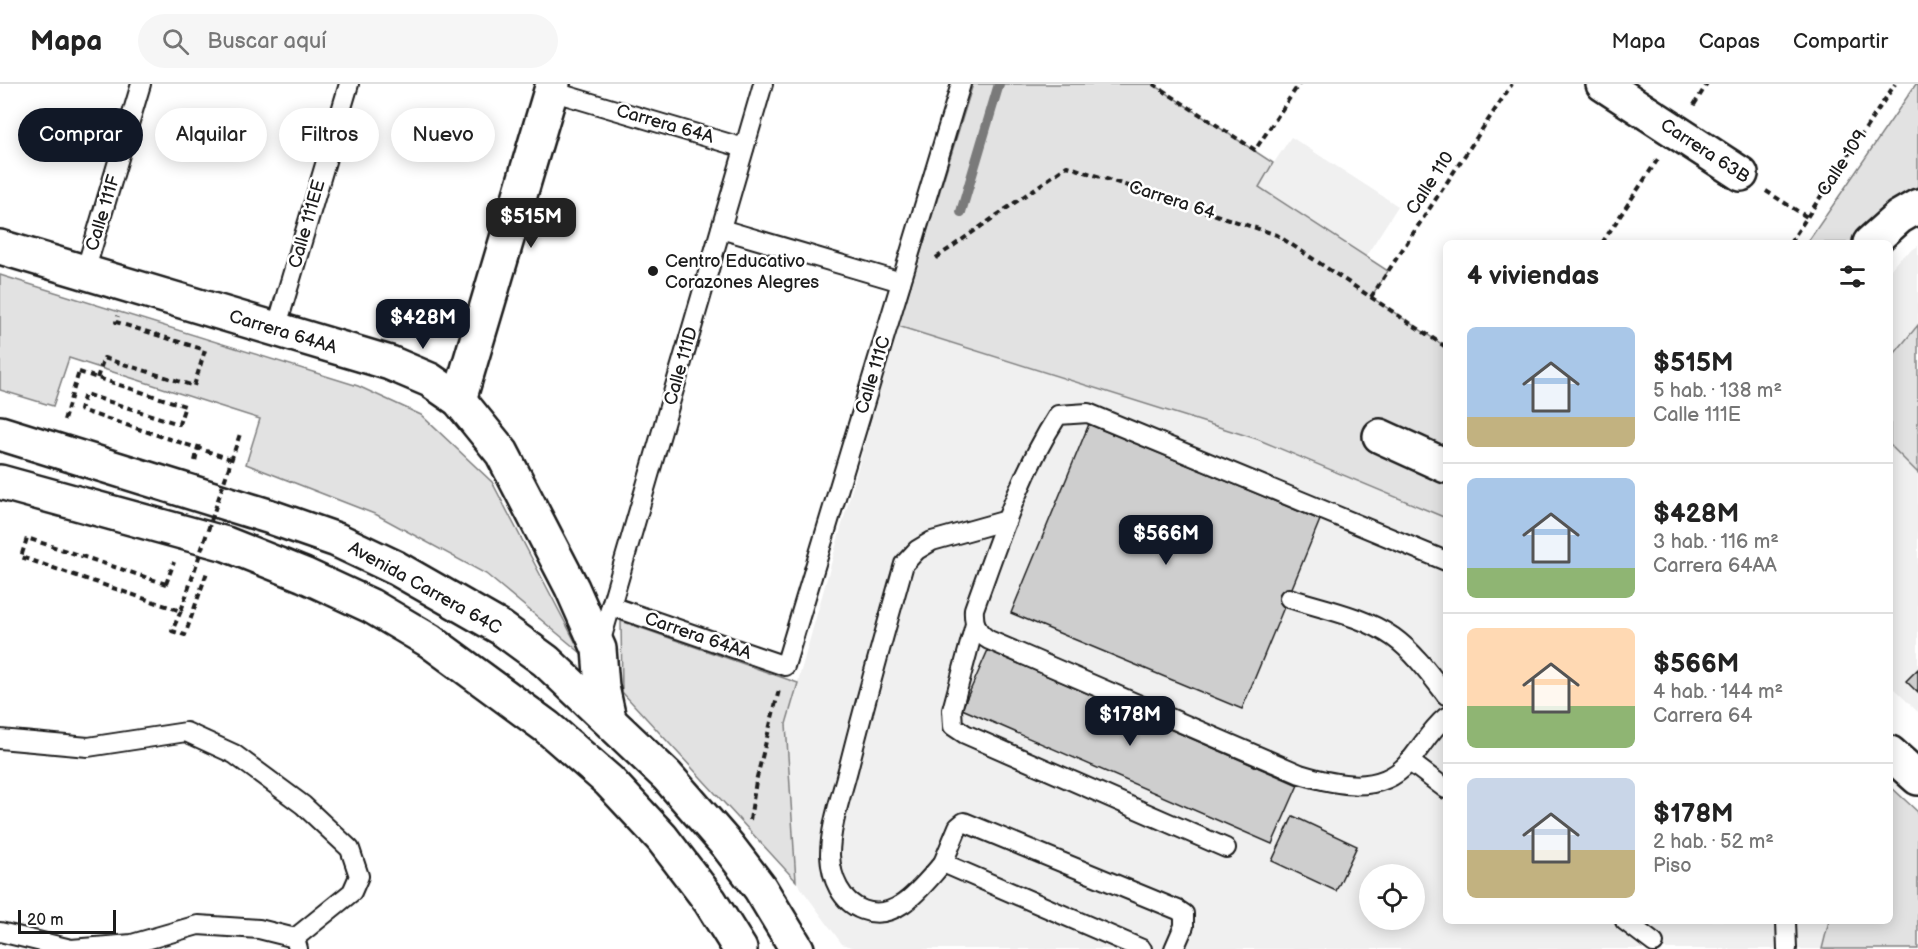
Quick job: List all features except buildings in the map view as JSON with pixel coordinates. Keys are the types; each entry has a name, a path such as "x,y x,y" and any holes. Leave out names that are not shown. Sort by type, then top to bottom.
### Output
{"main road":[{"name":"Carrera 63B","path":"1603,84 1741,174"},
{"path":"459,400 552,87"},
{"path":"1873,240 1899,217 1918,206"},
{"name":"Carrera 64AA","path":"0,247 390,363 430,380 459,400 502,453 572,588 599,649 602,687 609,719"},
{"name":"Avenida Carrera 64C","path":"0,433 268,516 337,540 396,568 501,628 546,661 667,776 728,846 760,888 797,949"},
{"path":"1380,436 1443,465"},
{"path":"0,482 226,544 304,575 370,606 430,641 547,727 609,781 662,838 710,901 740,949"},
{"path":"1893,756 1918,777"}],"lane":[{"name":"Calle 111F","path":"85,272 141,84"},
{"name":"Calle 111EE","path":"276,329 349,84"},
{"name":"Calle 111D","path":"599,649 763,84"},
{"name":"Calle 111C","path":"785,666 961,84"},
{"name":"Carrera 64A","path":"552,87 744,148"},
{"path":"721,229 901,282"},
{"path":"1226,848 965,734 953,726 952,710 975,624 974,609 1007,520 1042,440 1058,415 1088,413 1443,560"},
{"path":"1007,520 932,541 917,550 904,564 834,826 830,855 833,877 842,895 860,909 875,914 908,902 943,863 958,827 964,822 1178,910 1184,914 1184,926 1174,949"},
{"path":"1289,598 1362,621 1392,637 1423,665 1443,691"},
{"name":"Carrera 64AA","path":"611,606 785,666"},
{"path":"975,624 978,631 989,640 1321,781 1376,784 1387,780 1399,772 1435,726 1443,719"},
{"path":"0,739 88,747 186,732 234,754 303,805 350,849 359,876 352,892 296,944 259,929 198,926 132,944 71,949 0,932"},
{"path":"1409,761 1443,787"},
{"path":"943,863 1142,949"},
{"path":"1629,924 1654,943"},
{"path":"1786,924 1786,949"}],"path":[{"path":"1154,84 1255,150 1299,84"},
{"name":"Calle 110","path":"1371,297 1512,84"},
{"path":"1604,240 1707,84"},
{"name":"Calle 109","path":"1792,240 1895,84"},
{"name":"Carrera 64","path":"901,282 1067,166 1277,235 1443,345"},
{"name":"Carrera 63B","path":"1741,174 1807,217"},
{"path":"98,378 104,358 194,386 206,350 116,322 127,285"},
{"path":"63,423 79,372 185,406 179,424 85,394 80,410 231,459"},
{"path":"210,563 185,635 172,631 240,434"},
{"path":"194,462 200,444"},
{"path":"177,552 166,584 27,538 21,557 181,610"},
{"path":"749,824 756,781 785,666"}],"shaded area":[{"path":"973,84 1153,84 1273,163 1259,187 1388,271 1371,297 1443,345 1443,517 1257,439 898,326"},
{"path":"1918,84 1918,186 1854,240 1809,240"},
{"path":"1291,137 1398,206 1366,256 1258,187"},
{"path":"1918,246 1918,712 1893,688 1893,266 1900,258"},
{"path":"0,275 358,386 421,415 492,482 581,653 486,574 377,515 246,464 260,419 69,358 53,406 0,390"},
{"path":"1918,325 1918,473 1893,448 1893,355"},
{"path":"898,326 1257,439 1443,517 1443,924 1828,924 1822,949 857,949 842,944 796,881 786,724"},
{"path":"621,621 798,683 786,724 796,881 622,692"},
{"path":"1893,789 1918,812 1918,949 1822,949 1828,924 1893,924"}],"waterway":[{"path":"961,212 999,84"}],"place":[{"name":"Centro Educativo Corazones Alegres","path":"653,271"}]}
